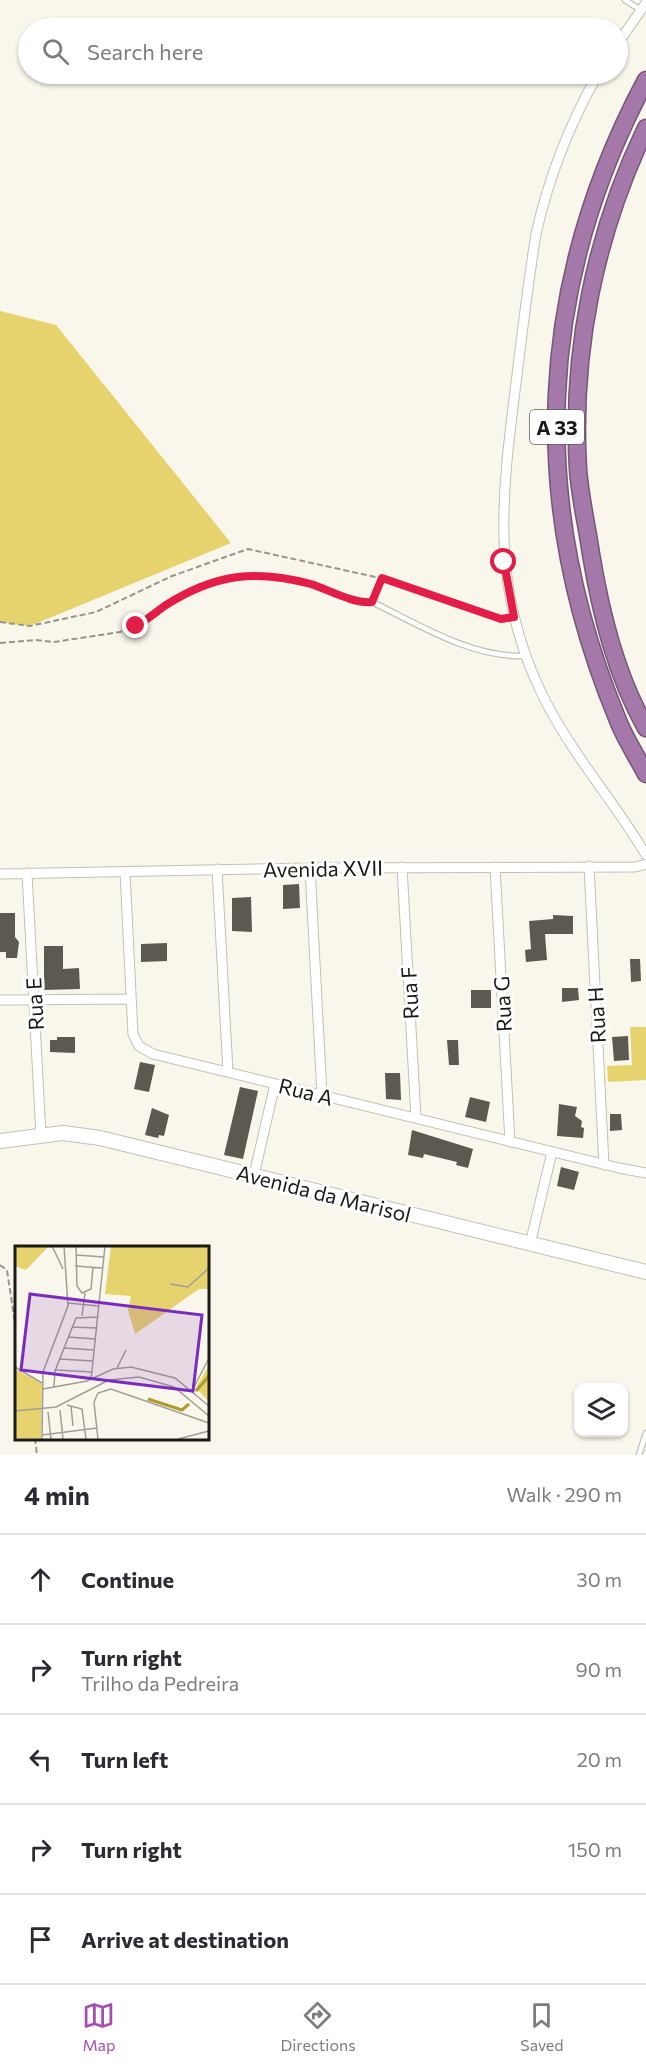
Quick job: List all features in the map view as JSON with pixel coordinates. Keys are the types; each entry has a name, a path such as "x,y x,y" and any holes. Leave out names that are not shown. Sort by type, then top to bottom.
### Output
{"highway":[{"name":"A 33","path":"646,80 619,131 575,259 557,369 556,413 560,492 576,592 617,719 646,774"},
{"name":"A 33","path":"646,128 629,163 608,223 588,306 579,360 578,469 601,608 612,648 646,728"}],"street":[{"path":"628,29 644,6"},
{"path":"592,84 580,105 554,165 543,201 533,250 503,495 504,562 514,617 526,656 556,722 622,813 646,855"},
{"name":"Avenida XVII","path":"0,874 217,869 636,867 646,864"},
{"name":"Rua H","path":"589,866 604,1165"},
{"name":"Rua F","path":"402,867 416,1118"},
{"name":"Rua G","path":"495,867 510,1142"},
{"path":"310,868 322,1095"},
{"path":"217,869 228,1072"},
{"name":"Rua A","path":"125,872 133,1034 139,1046 153,1054 604,1165 646,1173"},
{"name":"Rua E","path":"27,873 41,1136"},
{"path":"0,1000 131,999"},
{"path":"254,1175 275,1084"},
{"name":"Avenida da Marisol","path":"0,1141 63,1133 100,1138 646,1272"},
{"path":"530,1244 552,1152"}],"lane":[{"path":"625,0 644,6"},
{"path":"372,602 478,651 504,656 526,656"},
{"path":"639,1455 646,1432"}],"path":[{"path":"0,622 30,626 96,612 172,576 248,549 382,578 501,619 514,617"},
{"path":"0,644 36,640 54,642 120,632 136,626 166,606 197,590 244,575 299,581 337,592 362,603 372,602 382,578"},
{"path":"0,1265 7,1270 15,1323"},
{"path":"34,1440 37,1455"}],"shaded area":[{"path":"0,311 56,325 231,543 30,626 0,622"},
{"path":"630,1027 646,1027 646,1080 608,1082 607,1066 632,1065"}],"building":[{"path":"299,884 300,908 283,909 283,885"},
{"path":"251,897 252,932 232,931 232,898"},
{"path":"0,913 15,913 15,937 19,942 17,958 6,958 6,952 0,952"},
{"path":"553,915 573,916 573,934 545,934 547,960 526,962 525,950 531,949 529,921 553,919"},
{"path":"167,943 167,961 141,962 141,944"},
{"path":"44,946 63,946 63,969 79,968 80,989 44,990"},
{"path":"630,959 640,959 641,981 631,982"},
{"path":"562,988 578,988 579,1000 562,1002"},
{"path":"471,990 491,990 491,1008 471,1008"},
{"path":"628,1036 629,1060 614,1061 612,1037"},
{"path":"57,1037 75,1037 75,1053 50,1052 50,1040 57,1040"},
{"path":"447,1040 458,1040 459,1065 449,1065"},
{"path":"140,1062 155,1065 149,1092 134,1089"},
{"path":"385,1073 400,1073 401,1100 386,1099"},
{"path":"240,1087 258,1091 243,1159 224,1155"},
{"path":"470,1097 490,1102 486,1122 465,1117"},
{"path":"559,1104 577,1107 575,1116 582,1121 583,1138 557,1136"},
{"path":"152,1108 169,1115 164,1136 159,1135 158,1138 145,1135"},
{"path":"610,1114 621,1114 622,1130 610,1131"},
{"path":"412,1130 473,1149 468,1168 456,1165 457,1162 424,1154 423,1158 408,1155"},
{"path":"561,1167 579,1172 574,1190 557,1186"}],"route":[{"path":"136,626 166,606 197,590 222,580 244,575 264,575 299,581 337,592 362,603 372,602 382,578 501,619 514,617 504,562"}]}
